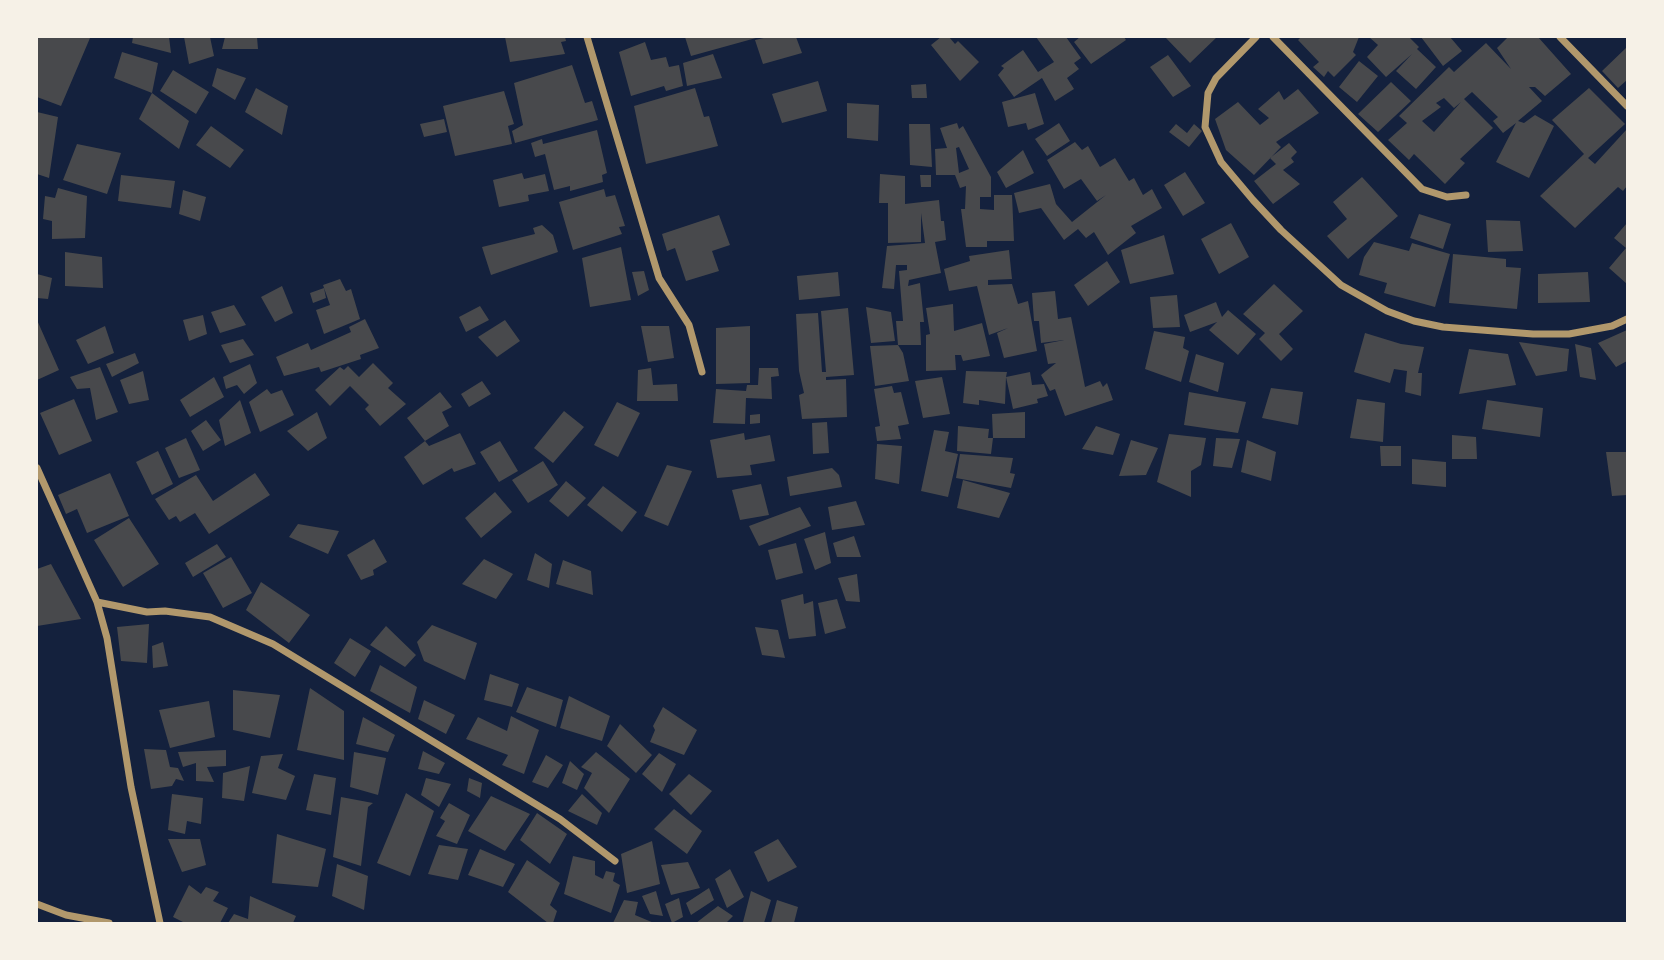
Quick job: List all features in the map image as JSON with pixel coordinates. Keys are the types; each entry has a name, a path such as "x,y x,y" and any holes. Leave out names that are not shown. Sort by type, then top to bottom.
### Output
{"street":[{"path":"587,37 659,278 689,325 702,372"},
{"path":"1256,37 1216,78 1208,93 1204,118 1208,135 1221,162 1260,208 1341,285 1387,311 1413,321 1443,327 1569,334 1612,326 1627,319"},
{"path":"1273,37 1422,189 1447,197 1466,195"},
{"path":"1560,37 1627,106"},
{"path":"37,468 97,602 107,638 131,787 160,923"},
{"path":"97,602 147,612 165,611 209,617 273,644 560,819 615,860"},
{"path":"37,904 66,915 108,923"}],"building":[{"path":"37,37 90,38 61,106 37,97"},
{"path":"133,37 169,37 171,53 132,43"},
{"path":"184,37 210,37 214,56 189,64"},
{"path":"225,37 257,37 258,49 222,49"},
{"path":"505,37 565,37 566,41 561,42 565,54 510,62"},
{"path":"685,37 756,37 756,38 691,56"},
{"path":"796,37 802,53 763,64 755,40"},
{"path":"941,37 949,37 955,44 958,41 979,62 960,81 931,45"},
{"path":"1036,37 1066,37 1081,58 1074,63 1079,69 1067,78 1074,89 1055,101 1042,78 1014,97 998,75 1004,68 1001,66 1023,50 1038,72 1054,62"},
{"path":"1080,37 1124,37 1126,40 1091,64 1074,42"},
{"path":"1165,37 1217,37 1190,63"},
{"path":"1301,37 1359,37 1353,52 1356,55 1334,77 1328,71 1324,77 1313,67 1319,62 1298,40"},
{"path":"1369,37 1409,37 1436,67 1416,89 1396,71 1412,54 1386,77 1367,57 1378,45"},
{"path":"1421,37 1450,37 1462,51 1443,66"},
{"path":"1508,37 1538,37 1571,74 1545,96 1535,87 1529,87 1542,101 1518,121 1524,123 1535,115 1554,126 1529,178 1496,162 1516,123 1503,133 1493,121 1498,117 1472,92 1464,99 1493,128 1460,159 1465,163 1445,184 1414,154 1409,160 1388,140 1407,123 1399,116 1449,67 1454,72 1486,43 1511,69 1497,48","holes":["1444,98 1454,108 1461,102 1434,132 1422,121 1441,107 1436,103"]},
{"path":"645,42 651,60 666,57 669,67 679,65 683,86 666,91 664,86 631,96 619,52"},
{"path":"1627,47 1627,80 1618,88 1602,71"},
{"path":"122,52 158,63 152,93 114,78"},
{"path":"713,54 722,78 687,86 683,63"},
{"path":"1168,55 1191,86 1173,97 1150,67"},
{"path":"1359,61 1378,76 1357,102 1339,87"},
{"path":"572,65 585,103 592,101 598,120 515,143 512,131 523,125 514,83"},
{"path":"217,68 246,78 235,100 212,86"},
{"path":"173,70 209,92 196,114 160,91"},
{"path":"818,81 827,111 782,123 772,94"},
{"path":"1391,82 1411,101 1378,132 1358,114"},
{"path":"926,84 927,98 912,98 911,85"},
{"path":"256,88 288,106 282,135 245,112"},
{"path":"695,88 704,117 709,116 718,146 646,164 634,106"},
{"path":"1589,88 1625,124 1588,158 1595,164 1627,129 1627,186 1623,191 1618,187 1575,228 1540,196 1584,154 1552,120"},
{"path":"1298,89 1319,113 1276,142 1281,147 1254,175 1226,150 1215,119 1238,102 1260,125 1269,118 1258,109 1279,91 1284,100"},
{"path":"504,91 514,124 508,126 512,144 455,156 443,106"},
{"path":"152,93 189,121 179,149 139,119"},
{"path":"1035,93 1044,124 1028,130 1026,123 1008,127 1002,102"},
{"path":"847,103 879,105 878,141 847,138"},
{"path":"37,112 58,117 49,178 37,174"},
{"path":"444,119 447,132 424,137 420,124"},
{"path":"957,123 959,129 963,126 991,177 991,197 980,197 980,209 994,210 994,195 1012,195 1014,241 987,241 987,247 966,247 961,209 965,209 966,186 960,188 955,175 936,175 935,149 947,148 940,128","holes":["959,147 969,169 959,173 956,148"]},
{"path":"1059,123 1070,141 1047,156 1035,139"},
{"path":"909,124 930,124 932,167 910,165"},
{"path":"1176,124 1187,133 1194,124 1202,131 1189,147 1169,132"},
{"path":"211,126 244,150 230,168 196,145"},
{"path":"597,130 607,173 602,175 603,182 570,191 570,186 554,190 545,154 535,157 531,143 542,139 543,144"},
{"path":"1075,142 1082,150 1088,146 1100,167 1115,158 1129,181 1134,178 1143,195 1152,189 1162,208 1131,226 1136,233 1108,255 1094,232 1086,238 1078,229 1064,240 1041,208 1019,213 1014,193 1050,184 1056,204 1072,222 1106,195 1097,201 1081,179 1064,189 1047,160"},
{"path":"1289,143 1297,152 1291,158 1294,162 1283,170 1300,184 1273,204 1254,181 1276,164 1270,158"},
{"path":"77,144 121,153 107,194 63,180"},
{"path":"1023,150 1034,173 1006,188 997,172"},
{"path":"1185,172 1205,203 1183,216 1164,185"},
{"path":"522,173 524,179 545,174 549,191 528,195 529,201 499,207 493,180"},
{"path":"880,174 905,176 905,204 939,200 946,240 935,242 941,273 909,280 908,286 920,283 924,322 920,322 921,345 898,345 896,321 903,321 899,271 907,270 907,265 896,265 894,289 882,288 887,246 925,243 921,213 921,242 888,243 888,203 879,203"},
{"path":"121,175 175,181 171,208 118,201"},
{"path":"920,175 931,175 931,187 921,187"},
{"path":"1362,177 1398,216 1348,259 1327,236 1347,219 1333,202"},
{"path":"58,188 87,196 85,238 52,239 52,221 43,219 45,196 55,198"},
{"path":"604,189 606,197 615,195 625,226 619,227 622,234 573,250 559,202"},
{"path":"183,190 206,197 200,221 179,214"},
{"path":"1419,214 1451,224 1443,249 1410,238"},
{"path":"719,215 730,245 712,251 719,271 686,281 675,248 667,251 662,234"},
{"path":"1486,220 1520,221 1523,251 1488,252"},
{"path":"1231,223 1249,257 1219,274 1201,239"},
{"path":"1627,223 1627,284 1609,268 1626,248 1614,238"},
{"path":"542,225 553,235 558,252 491,275 482,247 535,234 533,228"},
{"path":"1164,235 1174,274 1130,284 1121,250"},
{"path":"1374,242 1409,251 1412,243 1450,254 1435,307 1384,293 1387,283 1359,275 1364,257"},
{"path":"621,247 631,300 590,307 582,258"},
{"path":"1009,250 1012,279 988,280 988,285 1012,284 1018,304 1028,301 1037,351 1004,358 997,333 1008,328 989,335 977,286 949,291 944,269 970,261 969,256"},
{"path":"65,252 102,257 103,288 65,286"},
{"path":"1453,254 1506,259 1506,267 1521,268 1517,309 1449,303"},
{"path":"1107,261 1120,282 1088,306 1074,285"},
{"path":"644,271 649,290 638,296 632,272"},
{"path":"838,272 840,296 799,300 797,276"},
{"path":"1588,272 1590,302 1538,303 1538,274"},
{"path":"37,274 52,278 48,299 37,298"},
{"path":"340,279 346,291 351,289 360,319 324,334 316,310 330,305 323,285"},
{"path":"1274,284 1303,311 1279,334 1293,349 1281,361 1259,339 1265,333 1243,314"},
{"path":"282,286 293,313 275,322 261,297"},
{"path":"324,288 326,298 313,303 310,293"},
{"path":"1055,291 1058,319 1071,317 1085,387 1100,381 1103,387 1107,383 1113,400 1065,416 1055,389 1050,391 1041,375 1056,363 1048,364 1044,344 1064,340 1041,343 1039,321 1034,321 1032,293"},
{"path":"1177,295 1180,327 1153,328 1150,297"},
{"path":"1216,302 1222,317 1228,310 1256,334 1238,355 1209,330 1217,322 1190,332 1184,315"},
{"path":"953,304 954,331 982,323 990,356 963,361 961,355 955,355 956,370 926,371 926,335 930,334 926,308"},
{"path":"234,305 246,325 220,333 211,312"},
{"path":"480,306 489,320 466,332 459,317"},
{"path":"866,307 891,312 895,341 871,343"},
{"path":"848,308 854,375 826,377 826,380 846,379 847,417 802,419 799,395 804,393 799,371 796,314 818,313 822,372 826,372 821,311"},
{"path":"203,315 207,334 189,341 183,320"},
{"path":"365,319 379,348 360,355 361,359 321,372 319,367 284,376 276,357 308,343 311,350 351,332 349,327"},
{"path":"37,320 59,370 37,380"},
{"path":"505,320 520,341 497,357 478,337"},
{"path":"105,326 114,353 88,364 76,340"},
{"path":"641,326 669,326 674,358 648,362"},
{"path":"750,326 750,383 716,384 716,328"},
{"path":"1627,330 1627,361 1616,367 1598,343"},
{"path":"1154,331 1185,337 1183,348 1189,351 1181,382 1145,369"},
{"path":"1365,333 1401,344 1424,347 1418,373 1422,373 1421,396 1405,392 1407,371 1394,369 1390,383 1354,372"},
{"path":"243,339 254,355 230,363 221,345"},
{"path":"1519,342 1569,349 1567,371 1536,376"},
{"path":"1575,344 1591,348 1596,380 1580,377"},
{"path":"898,345 903,353 909,381 875,386 870,346"},
{"path":"1469,349 1508,354 1516,385 1459,394"},
{"path":"135,353 139,363 112,377 106,364"},
{"path":"1196,354 1224,363 1218,392 1189,382"},
{"path":"373,363 393,383 388,388 406,404 380,426 365,409 369,405 350,386 330,406 315,390 340,367 344,370 348,366 359,377"},
{"path":"250,364 257,383 244,394 237,385 226,389 223,377"},
{"path":"100,367 118,412 96,420 90,388 77,389 70,377"},
{"path":"651,368 653,385 677,384 678,401 637,401 638,370"},
{"path":"759,368 778,368 779,376 771,377 772,399 746,398 745,424 713,423 716,389 746,391 747,385 758,385"},
{"path":"143,371 149,400 129,404 120,380"},
{"path":"966,371 1007,372 1005,404 979,400 979,405 963,403"},
{"path":"1030,372 1032,385 1044,384 1048,396 1037,399 1038,403 1013,409 1006,377"},
{"path":"214,377 224,397 190,417 180,400"},
{"path":"942,377 950,414 923,418 915,381"},
{"path":"482,381 491,394 469,407 461,394"},
{"path":"892,386 894,393 901,392 909,424 898,426 901,439 877,441 875,427 880,426 874,389"},
{"path":"1271,388 1303,392 1298,425 1262,418"},
{"path":"267,389 271,394 282,390 294,415 260,432 249,402"},
{"path":"440,392 452,407 442,412 449,426 425,441 407,418"},
{"path":"1189,392 1246,402 1238,433 1184,425"},
{"path":"74,399 92,441 59,455 40,413"},
{"path":"1357,399 1385,403 1383,442 1350,438"},
{"path":"240,400 251,433 225,446 219,420"},
{"path":"1487,400 1543,408 1540,437 1482,429"},
{"path":"617,402 640,413 618,457 594,445"},
{"path":"564,411 584,427 553,463 534,448"},
{"path":"317,412 327,438 308,451 287,431"},
{"path":"1025,412 1025,438 993,438 992,414"},
{"path":"760,414 760,423 750,424 750,415"},
{"path":"206,420 221,440 203,451 191,431"},
{"path":"827,422 829,453 813,454 812,423"},
{"path":"958,426 989,429 988,438 993,438 991,454 957,451"},
{"path":"1096,426 1120,434 1113,455 1082,449"},
{"path":"934,430 949,432 945,451 958,454 948,497 921,491"},
{"path":"460,433 476,464 454,472 452,468 423,485 404,457 425,441 429,446"},
{"path":"744,433 745,440 770,435 775,461 750,465 752,475 717,478 710,440"},
{"path":"1169,434 1206,438 1201,465 1191,471 1191,497 1157,482"},
{"path":"1452,435 1476,437 1477,459 1452,459"},
{"path":"186,438 200,470 179,478 165,448"},
{"path":"1216,438 1240,439 1232,468 1213,466"},
{"path":"1131,440 1158,448 1146,475 1119,476"},
{"path":"1247,440 1276,452 1271,481 1241,472"},
{"path":"500,441 518,471 499,482 480,452"},
{"path":"877,444 902,446 899,484 875,479"},
{"path":"1380,446 1401,446 1401,466 1381,466"},
{"path":"158,451 173,484 152,495 136,462"},
{"path":"1606,452 1627,452 1627,495 1612,496"},
{"path":"960,454 1013,458 1010,473 1015,474 1011,488 956,478"},
{"path":"1412,459 1446,462 1446,487 1412,484"},
{"path":"543,461 558,485 528,503 512,480"},
{"path":"667,465 692,471 668,526 644,516"},
{"path":"832,468 839,475 842,487 790,496 787,477"},
{"path":"110,473 129,516 87,533 77,509 66,514 58,495"},
{"path":"255,473 270,495 209,534 195,513 180,522 176,516 169,520 155,499 196,475 213,501"},
{"path":"963,480 1010,493 999,518 957,508"},
{"path":"566,481 586,498 568,517 549,501"},
{"path":"761,484 769,515 740,520 732,490"},
{"path":"603,486 637,512 622,532 587,505"},
{"path":"495,492 512,512 481,538 465,518"},
{"path":"856,501 865,525 832,530 828,507"},
{"path":"800,507 811,526 759,546 749,526"},
{"path":"129,518 159,564 123,587 94,540"},
{"path":"298,524 339,531 328,554 289,537"},
{"path":"825,532 831,563 815,570 804,539"},
{"path":"854,536 861,557 837,557 833,543"},
{"path":"374,539 387,562 373,570 374,575 361,580 347,555"},
{"path":"796,543 803,573 776,580 768,550"},
{"path":"217,544 226,557 193,577 185,563"},
{"path":"535,553 552,564 549,588 527,580"},
{"path":"231,557 252,593 223,608 203,573"},
{"path":"484,559 513,574 496,599 462,584"},
{"path":"563,560 591,571 593,595 556,584"},
{"path":"51,564 81,619 37,626 37,569"},
{"path":"857,574 860,602 846,601 838,578"},
{"path":"261,582 310,615 289,643 246,610"},
{"path":"803,594 804,604 813,601 816,636 789,639 781,600"},
{"path":"837,599 846,628 825,634 818,603"},
{"path":"149,624 147,663 121,661 117,627"},
{"path":"432,625 477,643 465,680 424,661 417,642"},
{"path":"386,626 416,655 405,667 370,645"},
{"path":"755,627 778,630 785,658 762,655"},
{"path":"350,638 371,651 355,677 334,663"},
{"path":"163,642 168,666 153,668 152,646"},
{"path":"380,665 417,687 410,713 370,691"},
{"path":"490,674 519,684 512,707 484,700"},
{"path":"527,687 563,700 556,727 516,712"},
{"path":"310,688 344,711 344,760 297,750"},
{"path":"233,690 280,695 270,738 233,730"},
{"path":"569,696 610,716 602,741 560,728"},
{"path":"424,700 455,715 446,734 418,719"},
{"path":"209,701 215,737 170,748 159,710"},
{"path":"663,707 697,730 684,755 650,742 655,730 653,726"},
{"path":"511,716 539,730 524,774 502,765 508,755 466,739 478,717 507,731"},
{"path":"363,717 395,735 388,752 356,744"},
{"path":"620,724 652,755 636,773 607,746"},
{"path":"144,749 166,750 170,767 178,768 184,781 176,779 172,786 151,789"},
{"path":"226,750 226,766 207,767 214,782 196,781 196,763 183,767 178,752"},
{"path":"423,751 445,763 439,774 418,769"},
{"path":"354,752 386,758 378,795 350,787"},
{"path":"596,752 630,779 609,813 584,788 592,773 581,767"},
{"path":"659,753 676,764 662,792 642,774"},
{"path":"283,754 278,768 295,776 286,800 252,793 261,756"},
{"path":"546,755 563,765 548,788 532,782"},
{"path":"570,761 584,774 577,790 562,783"},
{"path":"250,766 244,801 222,798 223,773"},
{"path":"314,774 336,778 331,815 306,810"},
{"path":"689,774 712,791 691,815 669,794"},
{"path":"426,778 451,784 439,807 421,795"},
{"path":"469,778 482,783 480,798 467,791"},
{"path":"406,793 434,811 410,876 377,863"},
{"path":"172,794 203,798 201,824 187,821 185,834 168,830"},
{"path":"582,794 602,813 597,825 568,811"},
{"path":"491,796 530,814 505,851 468,831"},
{"path":"341,797 373,803 368,807 361,866 333,857"},
{"path":"449,803 470,815 457,844 436,836 445,821 440,818"},
{"path":"674,809 702,831 687,854 654,829"},
{"path":"537,813 567,834 550,864 520,840"},
{"path":"277,834 326,849 318,887 272,883"},
{"path":"168,839 200,839 206,865 182,872"},
{"path":"778,839 797,867 768,882 754,852"},
{"path":"652,841 660,884 627,893 621,854"},
{"path":"439,845 468,849 458,880 428,874"},
{"path":"480,849 515,864 503,887 468,875"},
{"path":"573,856 595,861 595,875 603,879 606,871 615,873 613,881 620,885 611,913 564,894"},
{"path":"527,860 560,883 550,905 557,911 553,923 548,923 508,892"},
{"path":"688,862 700,888 671,895 661,865"},
{"path":"337,864 368,876 364,910 332,896"},
{"path":"730,869 744,897 727,908 715,879"},
{"path":"189,885 201,894 206,887 219,892 213,901 228,908 220,923 185,923 173,917"},
{"path":"709,888 714,900 691,915 686,903"},
{"path":"656,891 663,916 650,914 642,896"},
{"path":"751,891 771,900 764,923 743,922"},
{"path":"250,896 296,916 293,923 228,923 234,914 248,919"},
{"path":"679,898 683,917 672,923 665,904"},
{"path":"624,900 638,902 635,915 654,923 613,923"},
{"path":"777,900 798,907 794,923 771,923"},
{"path":"718,906 733,916 726,923 696,923"}]}
